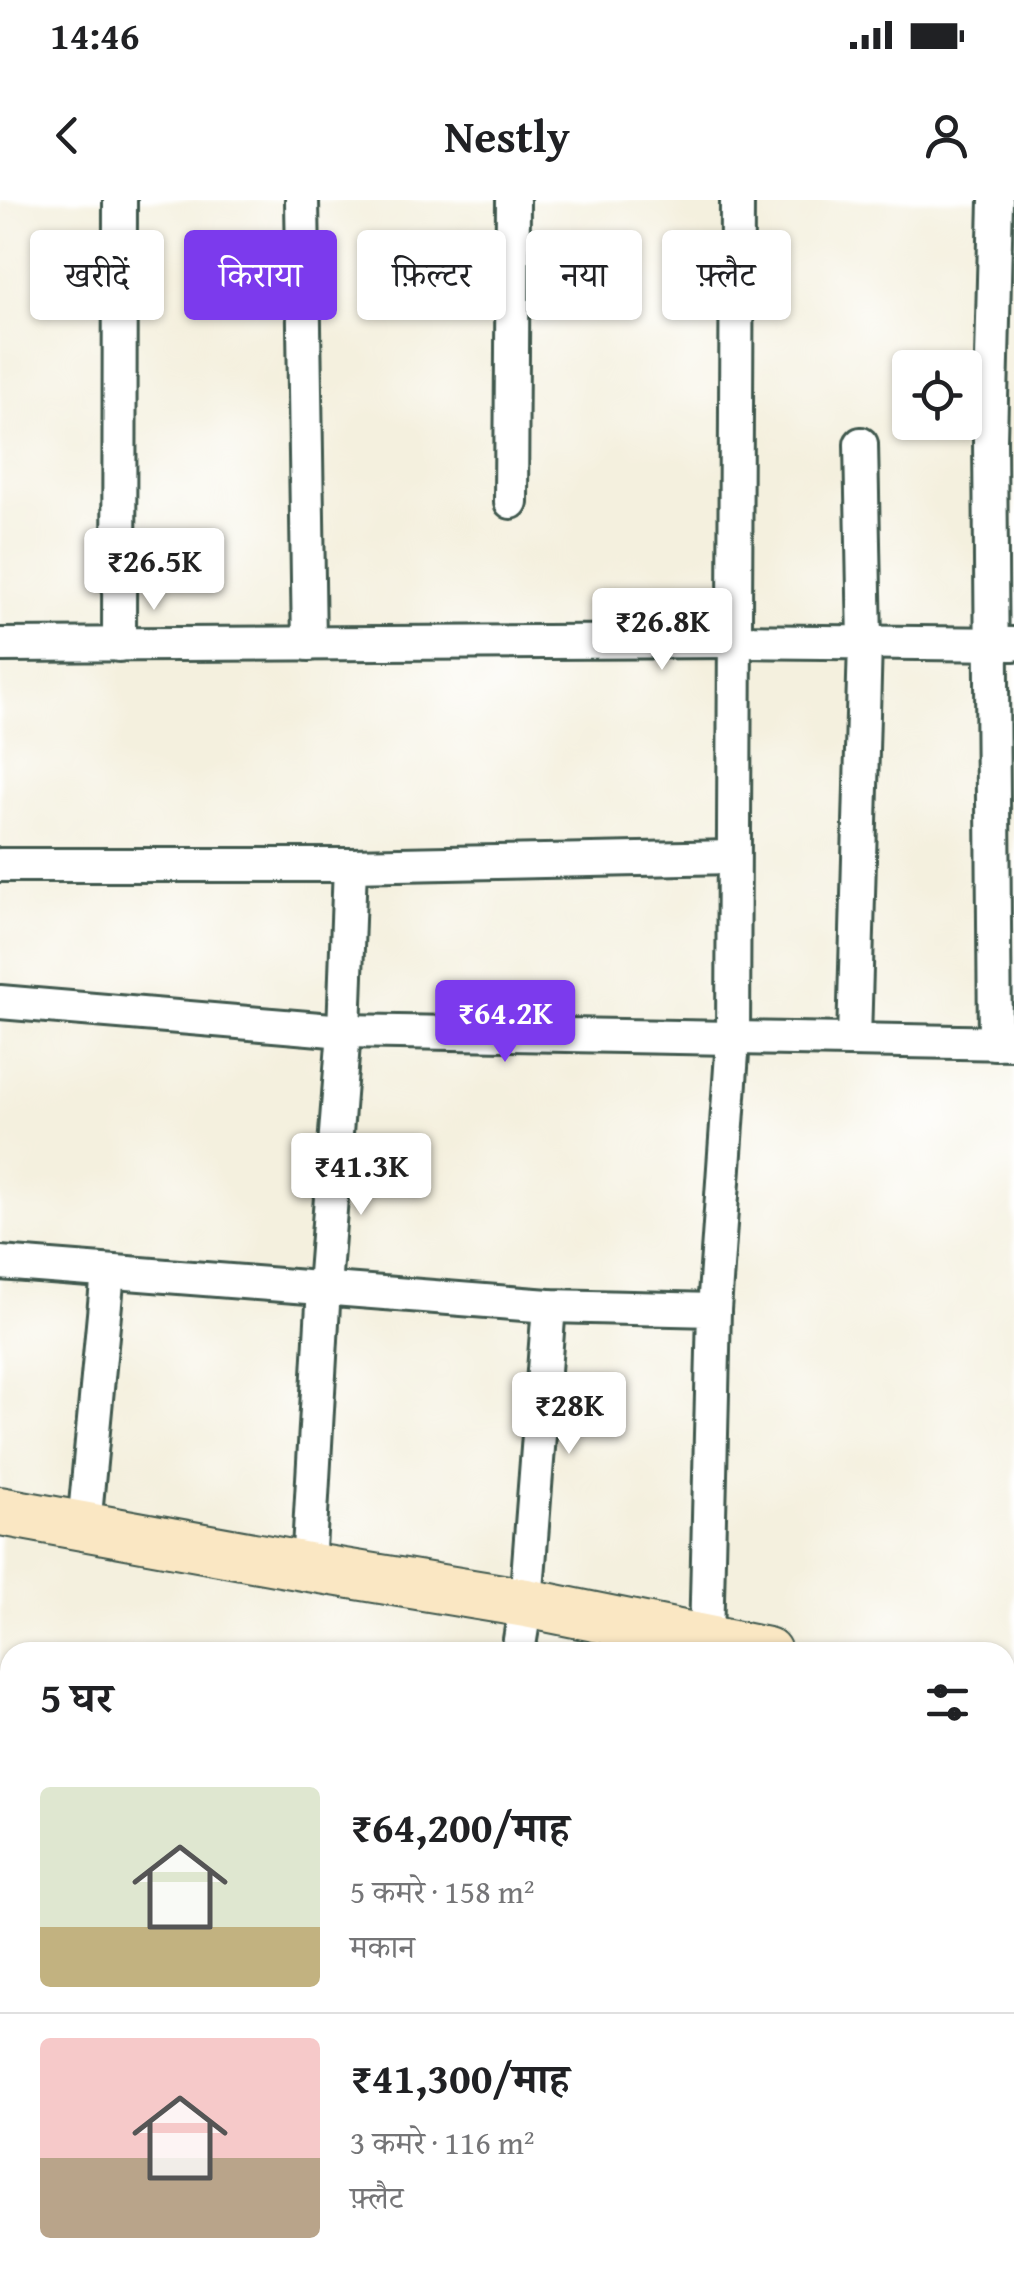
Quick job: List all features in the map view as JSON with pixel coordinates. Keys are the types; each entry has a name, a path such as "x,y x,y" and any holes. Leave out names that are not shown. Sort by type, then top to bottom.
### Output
{"street":[{"path":"119,644 120,200"},
{"path":"302,200 309,644"},
{"path":"510,502 513,200"},
{"path":"706,1641 714,1310 733,1039 737,200"},
{"path":"0,1002 344,1031 1004,1043 1002,434 996,200"},
{"path":"854,1040 865,642 861,444"},
{"path":"0,645 734,641 1002,644"},
{"path":"0,865 350,865 733,857"},
{"path":"308,1567 344,1031 350,865"},
{"path":"0,1263 549,1306 714,1310"},
{"path":"84,1526 108,1272"},
{"path":"521,1635 549,1306"},
{"path":"0,1510 308,1567 521,1635 712,1642"}]}
